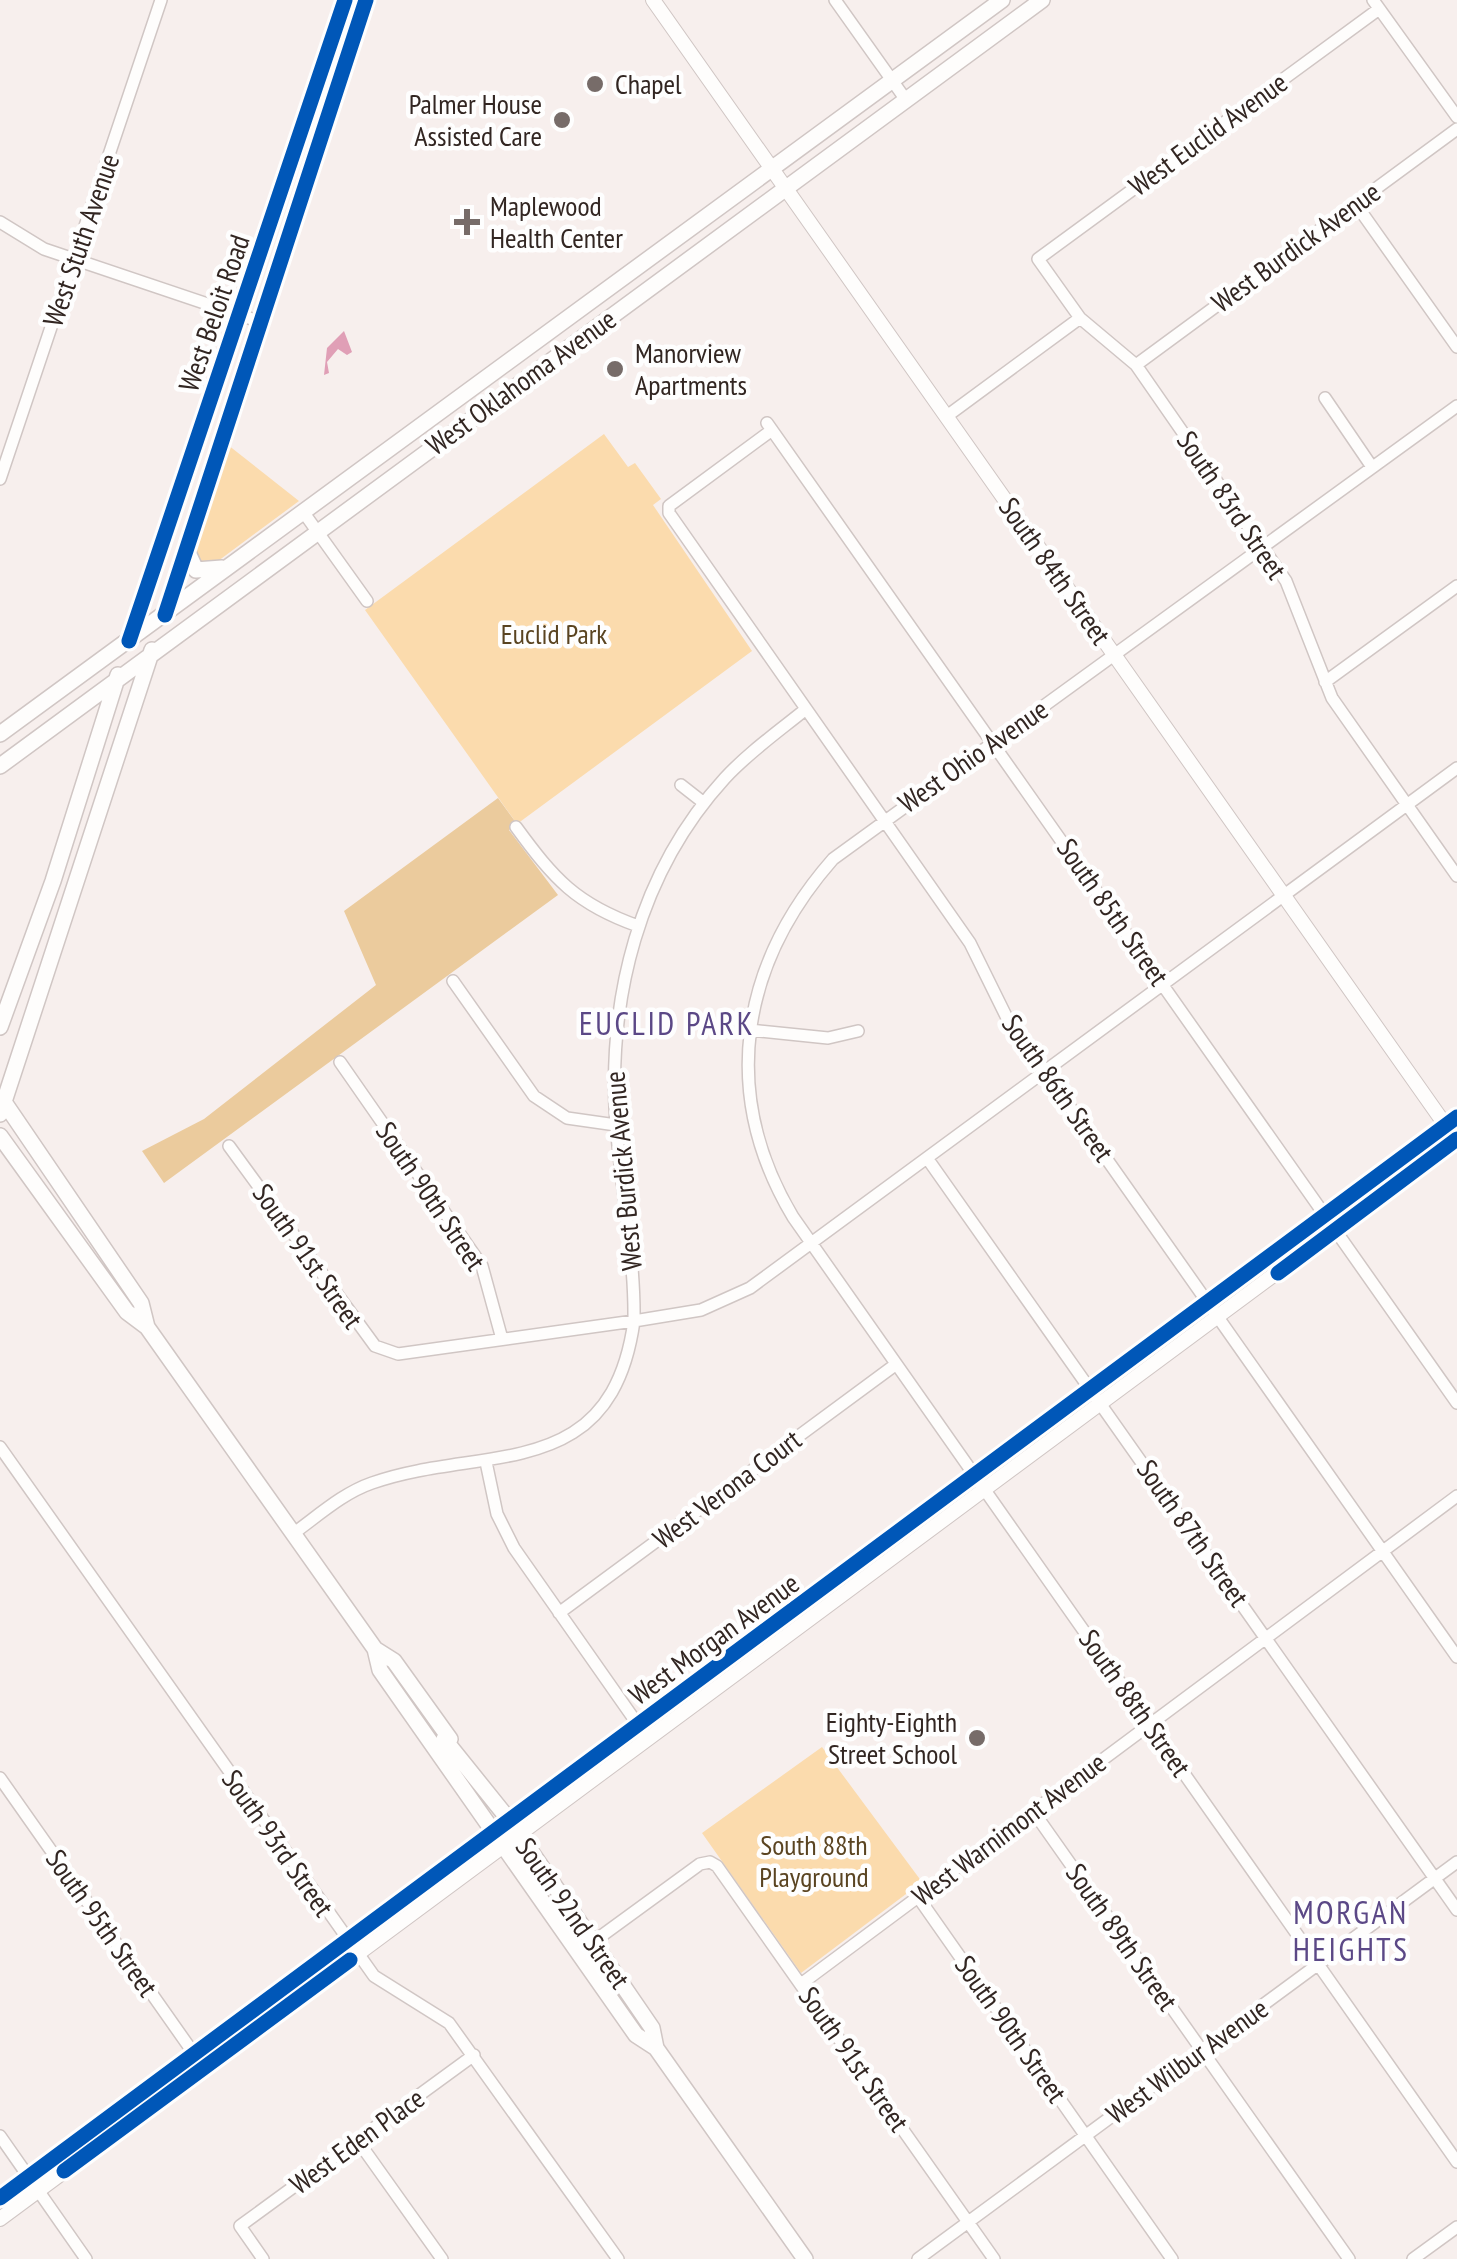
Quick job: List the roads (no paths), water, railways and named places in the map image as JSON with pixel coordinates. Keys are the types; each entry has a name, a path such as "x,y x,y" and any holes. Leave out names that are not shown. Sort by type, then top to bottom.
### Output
{"main road":[{"name":"West Beloit Road","path":"0,1027 53,881 117,678 345,0"},
{"name":"West Beloit Road","path":"1,1105 366,0"},
{"name":"West Oklahoma Avenue","path":"0,734 1002,0"},
{"name":"West Oklahoma Avenue","path":"0,766 152,650 906,100 1019,7 1042,0"},
{"path":"186,548 190,564 201,571 235,563"},
{"path":"58,722 84,712 97,720 101,729"},
{"name":"South 92nd Street","path":"1,1105 141,1303 146,1327"},
{"name":"South 92nd Street","path":"0,1136 127,1312 146,1327 294,1532 375,1649 380,1670 498,1840 636,2035 656,2048 805,2259"},
{"path":"0,1161 20,1164"},
{"name":"South 92nd Street","path":"375,1649 394,1661 450,1738 444,1739 514,1828 652,2028 656,2048"}],"street":[{"name":"West Stuth Avenue","path":"1,471 161,0"},
{"name":"South 84th Street","path":"653,0 1284,895 1451,1122 1457,1140"},
{"path":"835,0 906,100"},
{"path":"1376,4 1457,117"},
{"name":"West Euclid Avenue","path":"1038,259 1376,4"},
{"name":"West Burdick Avenue","path":"1136,364 1457,129"},
{"path":"1355,203 1457,348"},
{"path":"0,222 44,249 75,261 258,321"},
{"name":"South 83rd Street","path":"1038,259 1080,318 1136,364 1286,580 1325,682 1457,876"},
{"path":"948,416 1080,318"},
{"path":"1325,398 1372,466"},
{"name":"West Ohio Avenue","path":"811,1244 764,1160 750,1102 750,1030 769,954 799,902 834,859 884,819 1457,406"},
{"name":"South 86th Street","path":"770,426 669,506 669,513 970,943 1006,1016 1457,1656"},
{"name":"South 85th Street","path":"770,426 1457,1403"},
{"path":"304,513 367,601"},
{"path":"1325,682 1457,586"},
{"name":"West Burdick Avenue","path":"634,1321 616,1125 617,1012 638,926 666,862 704,803 726,776 806,709"},
{"path":"502,1340 701,1310 735,1297 1457,768"},
{"path":"681,784 704,803"},
{"path":"516,827 566,890 601,912 638,926"},
{"path":"453,981 534,1096 567,1118 616,1125"},
{"path":"750,1030 828,1038 858,1031"},
{"name":"South 90th Street","path":"340,1062 482,1266 502,1340"},
{"name":"West Morgan Avenue","path":"981,1483 1092,1390 1451,1122"},
{"name":"West Morgan Avenue","path":"514,1828 568,1799 816,1605 981,1483 1101,1404 1457,1140"},
{"name":"South 91st Street","path":"229,1146 358,1329 375,1346 398,1354 502,1340"},
{"name":"South 87th Street","path":"927,1158 1457,1910"},
{"name":"South 88th Street","path":"811,1244 1457,2162"},
{"path":"294,1532 370,1484 403,1474 532,1453 586,1422 616,1379 634,1321"},
{"name":"West Verona Court","path":"559,1613 895,1365"},
{"name":"South 93rd Street","path":"0,1447 348,1941 387,1988 449,2023 618,2259"},
{"path":"486,1462 497,1514 514,1548 648,1740"},
{"name":"West Warnimont Avenue","path":"800,1984 1457,1496"},
{"name":"West Morgan Avenue","path":"0,2219 358,1954 514,1828 558,1786 637,1726 816,1605"},
{"name":"South 95th Street","path":"0,1778 204,2068"},
{"path":"558,1786 568,1799"},
{"name":"South 89th Street","path":"1033,1811 1349,2259"},
{"name":"South 91st Street","path":"594,1942 710,1862 994,2259"},
{"name":"West Wilbur Avenue","path":"918,2259 1457,1862"},
{"name":"West Morgan Avenue","path":"0,2198 192,2052 348,1941 444,1881"},
{"name":"South 90th Street","path":"918,1897 1172,2259"},
{"path":"578,1953 594,1942"},
{"name":"West Eden Place","path":"263,2259 240,2226 474,2055"},
{"path":"0,2136 86,2259"},
{"path":"358,2140 442,2259"},
{"path":"72,2144 83,2157"},
{"path":"1413,2259 1457,2227"}],"place":[{"name":"Chapel","path":"595,84"},
{"name":"Palmer House Assisted Care","path":"562,120"},
{"name":"Maplewood Health Center","path":"467,222"},
{"name":"Manorview Apartments","path":"615,369"},
{"name":"Eighty-Eighth Street School","path":"977,1738"}],"district":[{"name":"EUCLID PARK","path":"667,1024"},
{"name":"MORGAN HEIGHTS","path":"1351,1932"}],"park label":[{"name":"Euclid Park","path":"554,634"},
{"name":"South 88th Playground","path":"814,1861"}]}
